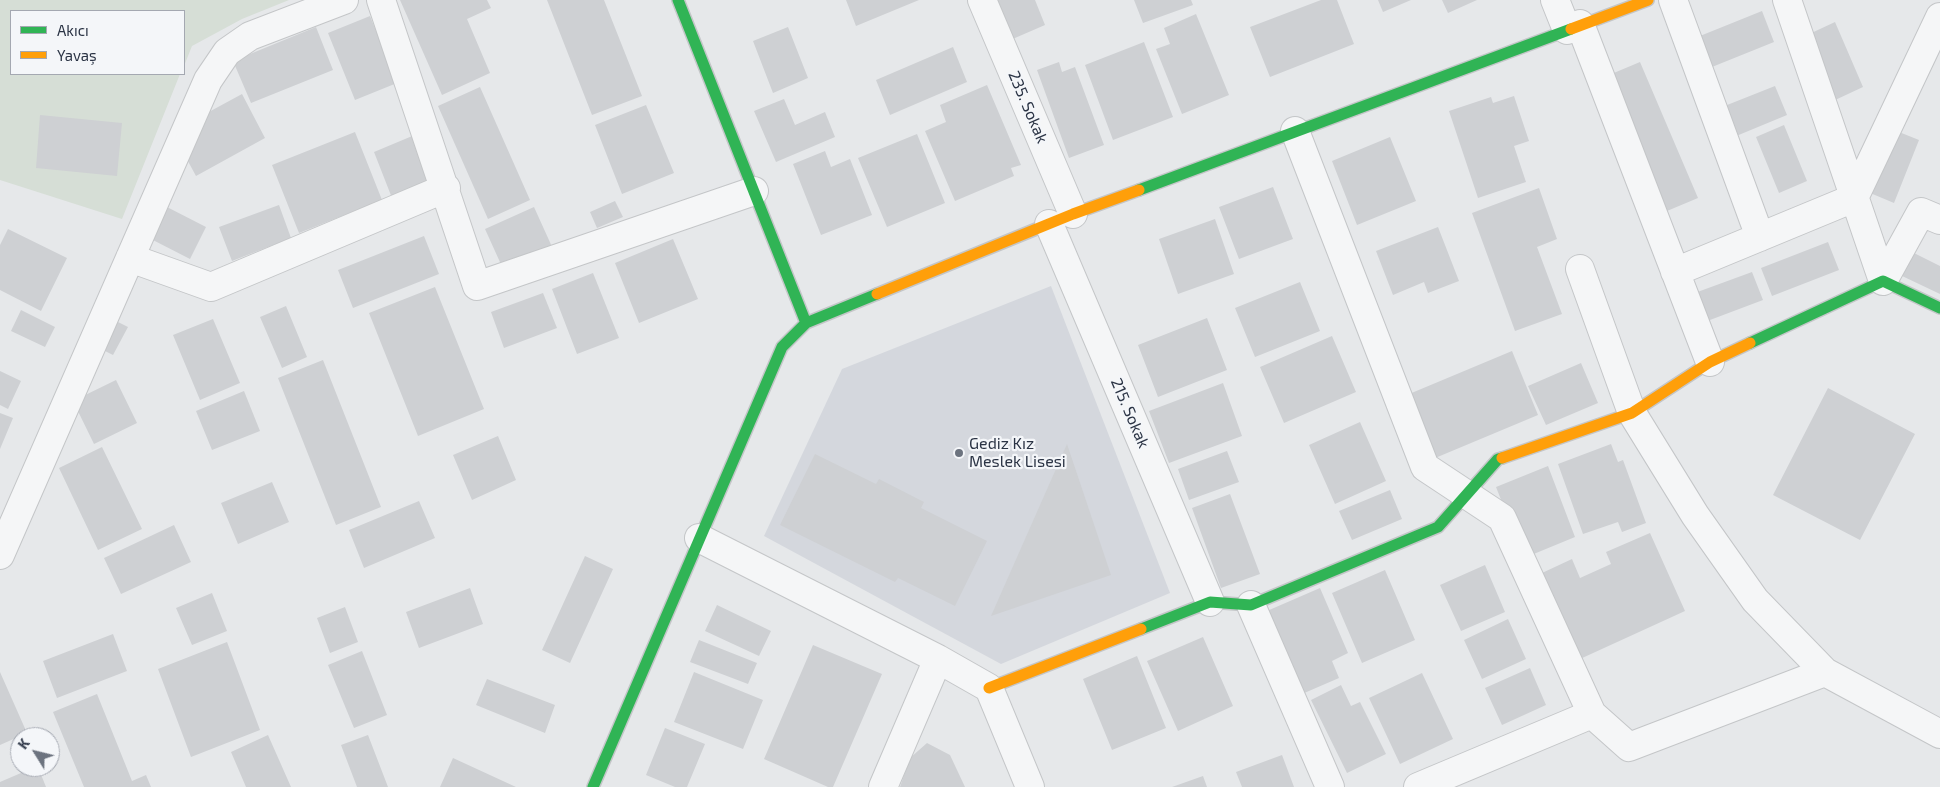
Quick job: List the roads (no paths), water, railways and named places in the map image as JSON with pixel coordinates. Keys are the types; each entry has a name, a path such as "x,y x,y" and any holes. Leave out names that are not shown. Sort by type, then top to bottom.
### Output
{"street":[{"path":"0,555 208,80 227,52 250,36 344,0"},
{"path":"380,0 446,188 477,286 754,191"},
{"path":"678,0 806,323"},
{"name":"235. Sokak","path":"982,0 1061,219"},
{"path":"1555,0 1574,27 1710,362"},
{"path":"593,787 782,347 806,323 1061,219 1648,0"},
{"path":"1673,0 1760,237"},
{"path":"1787,0 1883,281 1940,308"},
{"path":"1675,272 1854,198 1940,17"},
{"path":"1295,131 1425,467 1502,518 1592,714 1629,747 1825,672"},
{"path":"130,258 211,287 446,188"},
{"path":"989,688 1210,602 1251,605 1438,527 1498,459 1632,413 1710,362 1883,281 1921,212 1940,220"},
{"name":"215. Sokak","path":"1061,219 1210,602"},
{"path":"1580,270 1632,413 1695,515 1755,600 1825,672 1940,734"},
{"path":"699,538 938,659 989,688 1030,787"},
{"path":"1251,605 1330,787"},
{"path":"883,787 938,659"},
{"path":"1418,787 1592,714"}],"place":[{"name":"Gediz Kız Meslek Lisesi","path":"959,453"}]}
